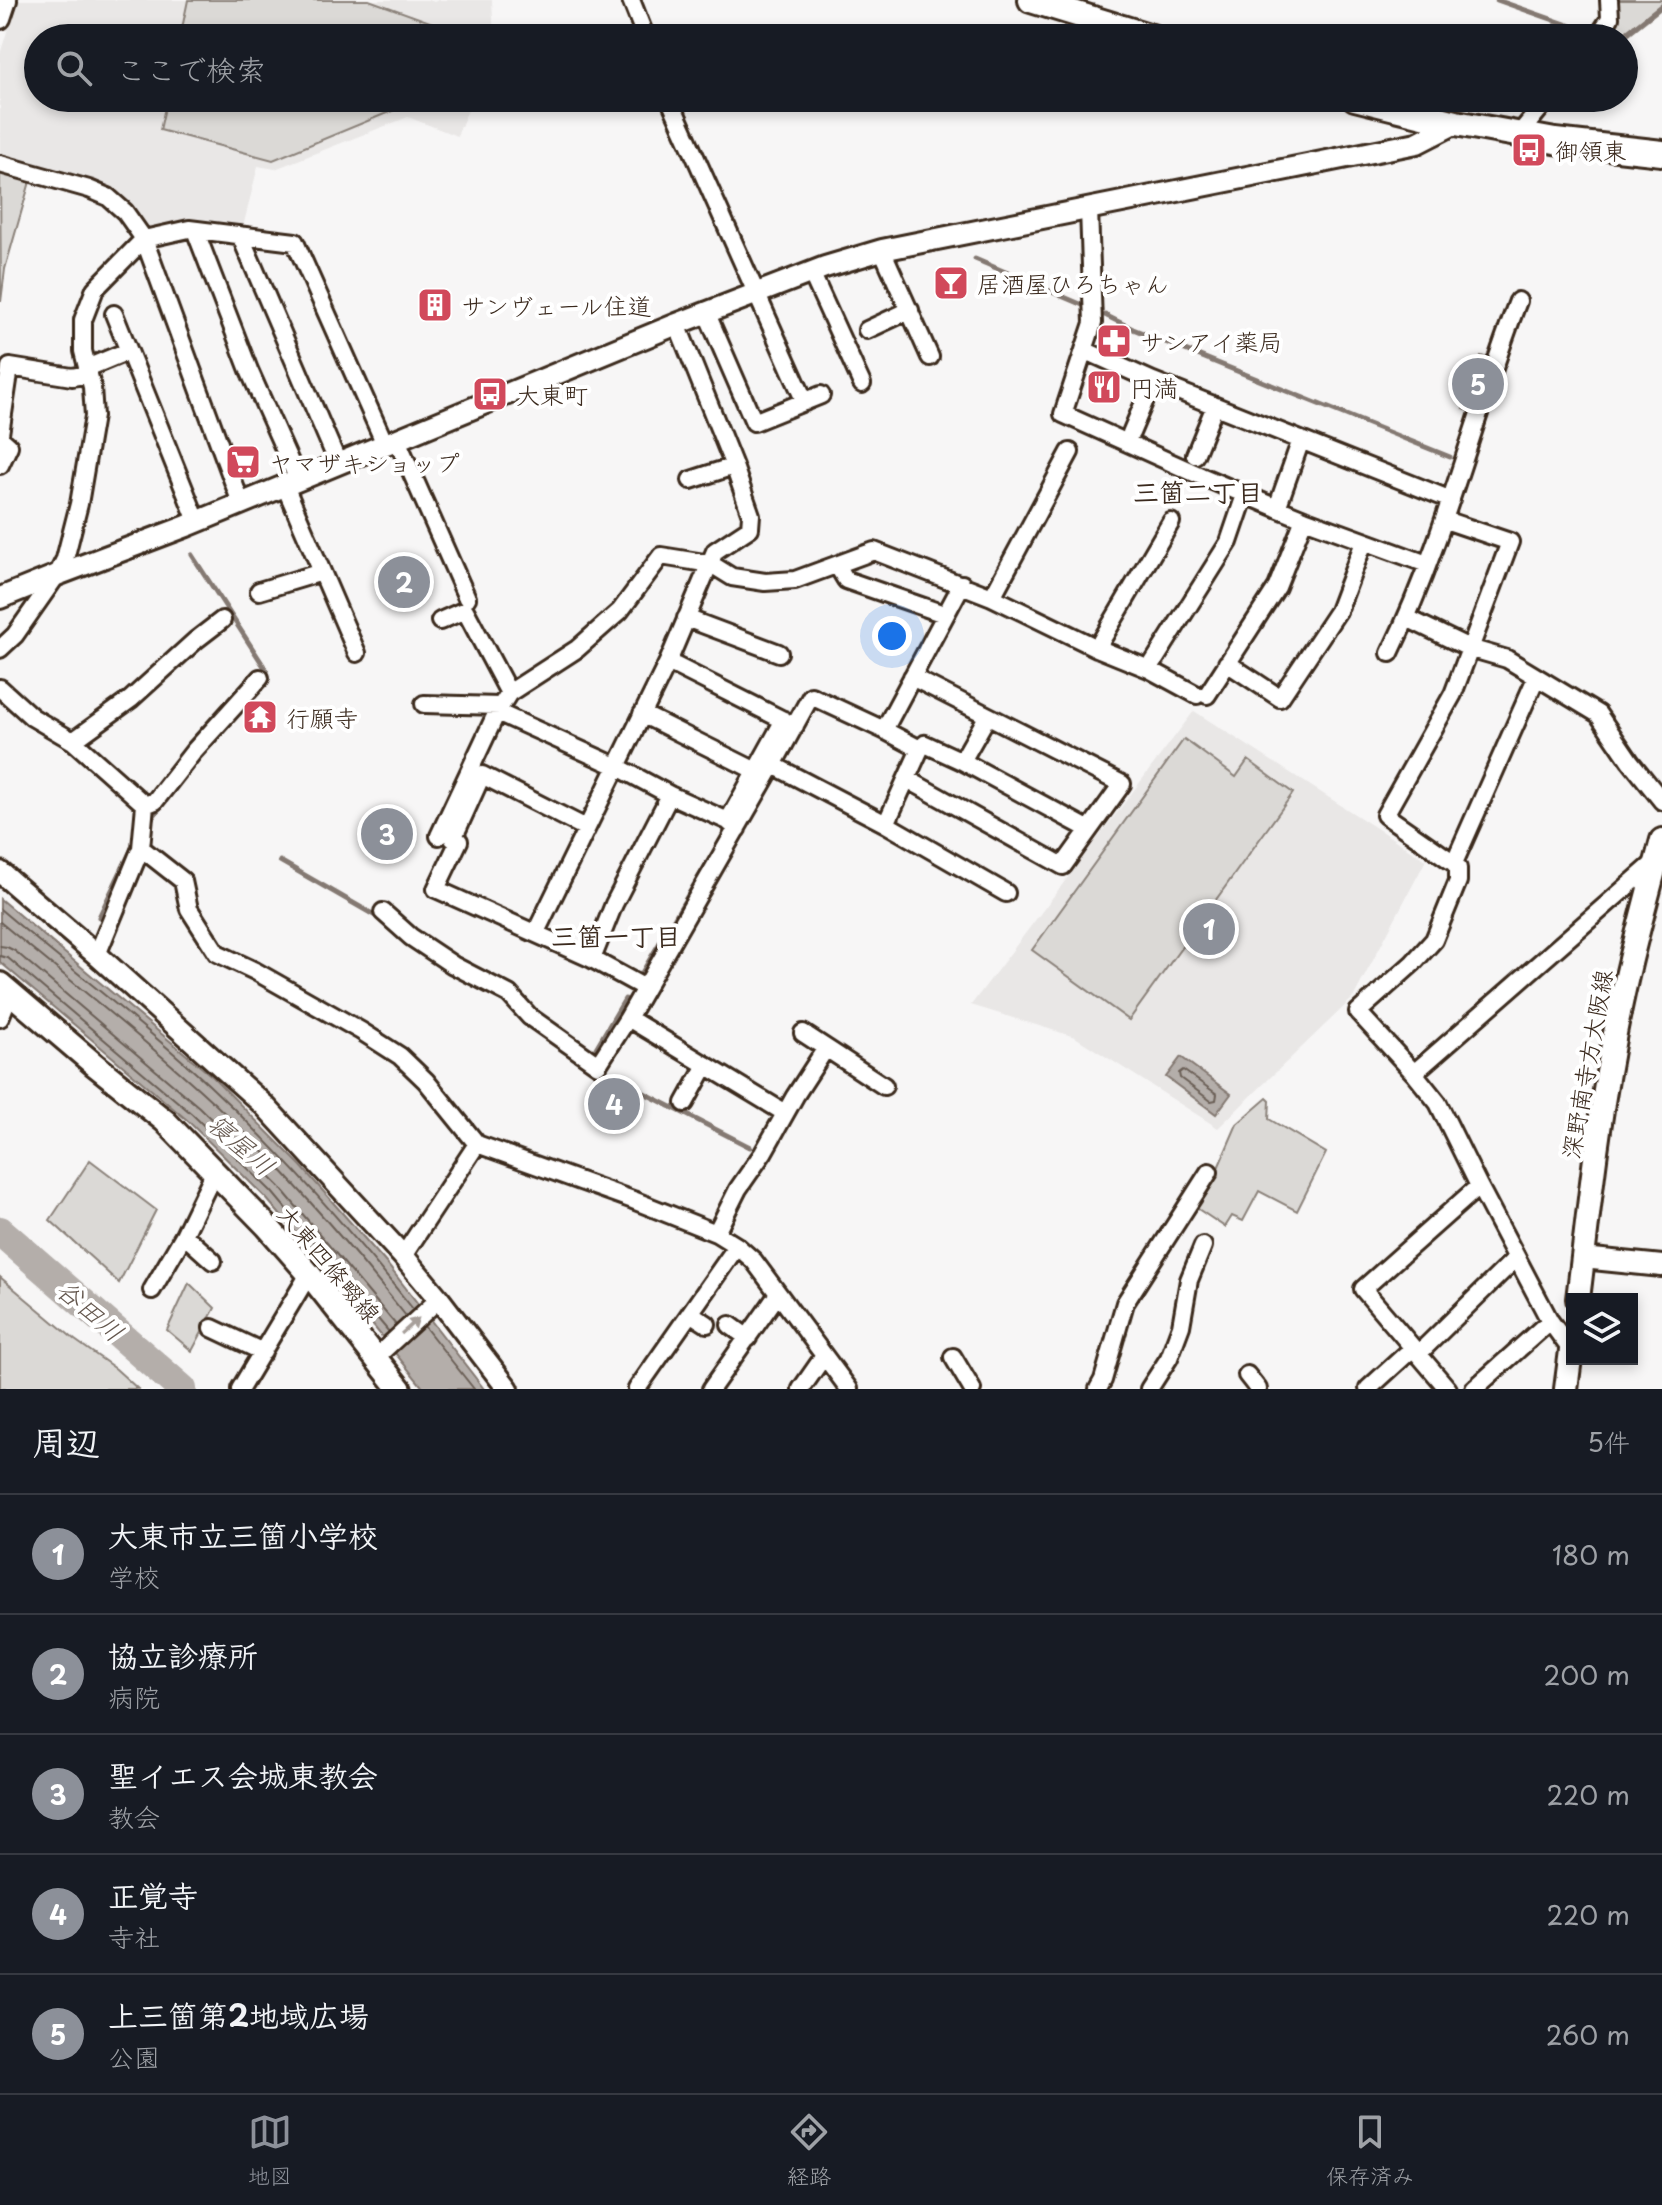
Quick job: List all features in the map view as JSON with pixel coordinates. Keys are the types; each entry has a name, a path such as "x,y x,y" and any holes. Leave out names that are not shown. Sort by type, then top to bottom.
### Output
{"main road":[{"path":"1031,0 1109,24"},
{"path":"1412,112 1555,141 1662,153"},
{"name":"深野南寺方大阪線","path":"1579,1293 1611,1052 1659,851"},
{"name":"大東四條畷線","path":"5,988 165,1121 267,1226 381,1352 394,1387"},
{"path":"1566,1389 1569,1365"}],"street":[{"path":"0,18 6,0"},
{"path":"631,0 640,24"},
{"path":"1606,24 1610,18 1609,0"},
{"path":"675,112 805,402"},
{"path":"1519,134 1537,112"},
{"path":"0,598 811,272 882,250 1417,143 1456,123"},
{"path":"0,164 89,189 108,197 125,212 144,239 241,503"},
{"path":"1089,209 1093,323 1063,414 1245,495 1427,564"},
{"path":"0,649 15,635 65,559 79,504 94,416 83,351 83,320 95,289 144,239 189,229 295,242 467,598"},
{"path":"195,230 322,572 357,653"},
{"path":"240,235 338,463"},
{"path":"882,250 930,357"},
{"path":"811,272 862,384"},
{"path":"1390,653 1445,520 1518,301"},
{"path":"867,330 910,310"},
{"path":"114,314 197,521"},
{"path":"707,314 754,422 821,395"},
{"path":"536,932 668,662 715,551 750,528 751,515 734,466 677,324"},
{"path":"1084,350 1153,381 1451,500"},
{"path":"0,465 9,446 0,436 10,367 72,377 128,351"},
{"path":"1131,433 1153,381"},
{"path":"1195,455 1215,406"},
{"path":"1277,508 1301,440"},
{"path":"992,597 1017,566 1060,488 1070,452"},
{"path":"691,480 734,466"},
{"path":"1149,669 1229,542 1245,495"},
{"path":"439,836 502,704 577,649 620,611 661,556 711,564 732,577 765,582 795,580 874,551 992,597 1202,695 1277,587 1304,519"},
{"path":"1445,520 1510,542 1453,694 1385,815 1454,863 1458,868 1458,881 1434,940 1358,1012 1438,1103 1516,1258 1550,1321 1566,1343"},
{"path":"1097,648 1141,586 1167,542 1171,522"},
{"path":"1227,663 1280,698 1338,611 1364,542"},
{"path":"837,565 846,580 944,614"},
{"path":"259,591 322,572"},
{"path":"884,730 962,584"},
{"path":"440,621 465,610 502,704"},
{"path":"686,618 779,653"},
{"path":"1407,618 1469,648 1507,659 1598,714 1662,801"},
{"path":"73,741 131,699 222,620"},
{"path":"668,662 790,723"},
{"path":"907,779 1063,866 1122,784 912,677"},
{"path":"145,805 155,801 194,751 260,678"},
{"path":"1454,863 1536,678"},
{"path":"0,688 32,717 73,741 145,805"},
{"path":"383,912 411,937 453,965 509,994 530,1017 598,1065 645,988 733,825 756,771 811,696 920,749"},
{"path":"424,704 502,704 670,795 733,825"},
{"path":"642,714 756,771"},
{"path":"962,761 987,717"},
{"path":"733,825 773,765 790,723"},
{"path":"886,824 925,744 1088,829"},
{"path":"773,765 886,824 1006,893"},
{"path":"586,828 482,775 453,839 459,841 436,889 536,932 645,988"},
{"path":"592,959 614,904 670,795"},
{"path":"97,955 141,848 145,805"},
{"path":"141,848 183,881 189,909 217,953 268,978 400,1056 426,1081 477,1144 633,1200 716,1233 737,1246 754,1261 849,1389"},
{"path":"1414,1073 1659,851"},
{"path":"0,872 264,1105 403,1256 436,1302 508,1389"},
{"path":"0,1018 5,988"},
{"path":"628,1018 785,1113"},
{"path":"803,1033 884,1086"},
{"path":"716,1233 738,1189 826,1048"},
{"path":"685,1103 706,1065"},
{"path":"403,1256 477,1144"},
{"path":"1098,1389 1125,1303 1209,1172"},
{"path":"152,1290 184,1235 214,1173"},
{"path":"1448,1389 1363,1289 1479,1186"},
{"path":"184,1235 213,1261"},
{"path":"637,1389 737,1246"},
{"path":"1149,1389 1169,1358 1177,1337 1189,1280 1203,1246"},
{"path":"1368,1389 1416,1351 1516,1258"},
{"path":"1583,1258 1662,1266"},
{"path":"240,1389 309,1274"},
{"path":"711,1389 778,1294"},
{"path":"381,1352 436,1302"},
{"path":"690,1313 707,1324"},
{"path":"1474,1389 1550,1321"},
{"path":"730,1325 748,1338"},
{"path":"212,1328 263,1352"},
{"path":"801,1389 824,1356"},
{"path":"953,1357 972,1389"},
{"path":"1247,1375 1258,1389"}],"shaded area":[{"path":"17,0 492,0 493,24 24,24 24,112 467,112 457,136 408,117 275,169 258,166 243,227 201,220 146,227 131,204 97,184 0,157 0,54"},
{"path":"188,0 369,0 433,23 433,24 183,24"},
{"path":"1616,0 1662,0 1662,8 1638,27 1638,24 1609,24"},
{"path":"164,112 389,112 273,160 160,130"},
{"path":"0,172 31,178 5,269 1,302"},
{"path":"1481,356 1493,360 1475,413 1463,409"},
{"path":"1194,711 1426,860 1353,998 1218,1128 1075,1037 971,1005"},
{"path":"1184,739 1236,777 1248,760 1293,793 1129,1020 1032,950"},
{"path":"1267,1098 1270,1101 1269,1119 1326,1153 1297,1211 1259,1191 1243,1221 1232,1216 1225,1227 1195,1207 1215,1175 1237,1124"},
{"path":"90,1160 156,1210 119,1283 50,1220"},
{"path":"0,1277 75,1340 116,1369 138,1389 0,1389"},
{"path":"189,1283 215,1308 192,1351 167,1330"}],"water":[{"name":"寝屋川","path":"0,899 213,1077 301,1166 387,1264 484,1389 424,1389 266,1198 187,1120 0,962"},
{"path":"1181,1057 1231,1094 1216,1114 1166,1077"}],"waterway":[{"path":"1497,0 1566,24"},
{"path":"1638,24 1662,5"},
{"path":"975,259 1085,306"},
{"path":"1105,315 1450,457"},
{"path":"192,555 267,671"},
{"path":"252,699 262,688"},
{"path":"153,817 163,803"},
{"path":"99,917 133,846"},
{"path":"280,861 381,919"},
{"path":"640,976 707,863"},
{"path":"596,1048 625,999"},
{"path":"607,1074 750,1147"},
{"name":"谷田川","path":"0,1231 182,1389"}],"place":[{"name":"御領東","path":"1529,150"},
{"name":"居酒屋ひろちゃん","path":"951,283"},
{"name":"サンヴェール住道","path":"435,305"},
{"name":"サンアイ薬局","path":"1114,341"},
{"name":"上三箇第2地域広場","path":"1478,384"},
{"name":"円満","path":"1104,387"},
{"name":"大東町","path":"490,394"},
{"name":"ヤマザキショップ","path":"243,462"},
{"name":"協立診療所","path":"404,582"},
{"name":"行願寺","path":"260,717"},
{"name":"聖イエス会城東教会","path":"387,834"},
{"name":"大東市立三箇小学校","path":"1209,929"},
{"name":"正覚寺","path":"614,1104"}],"district":[{"name":"三箇二丁目","path":"1198,491"},
{"name":"三箇一丁目","path":"616,935"}]}
